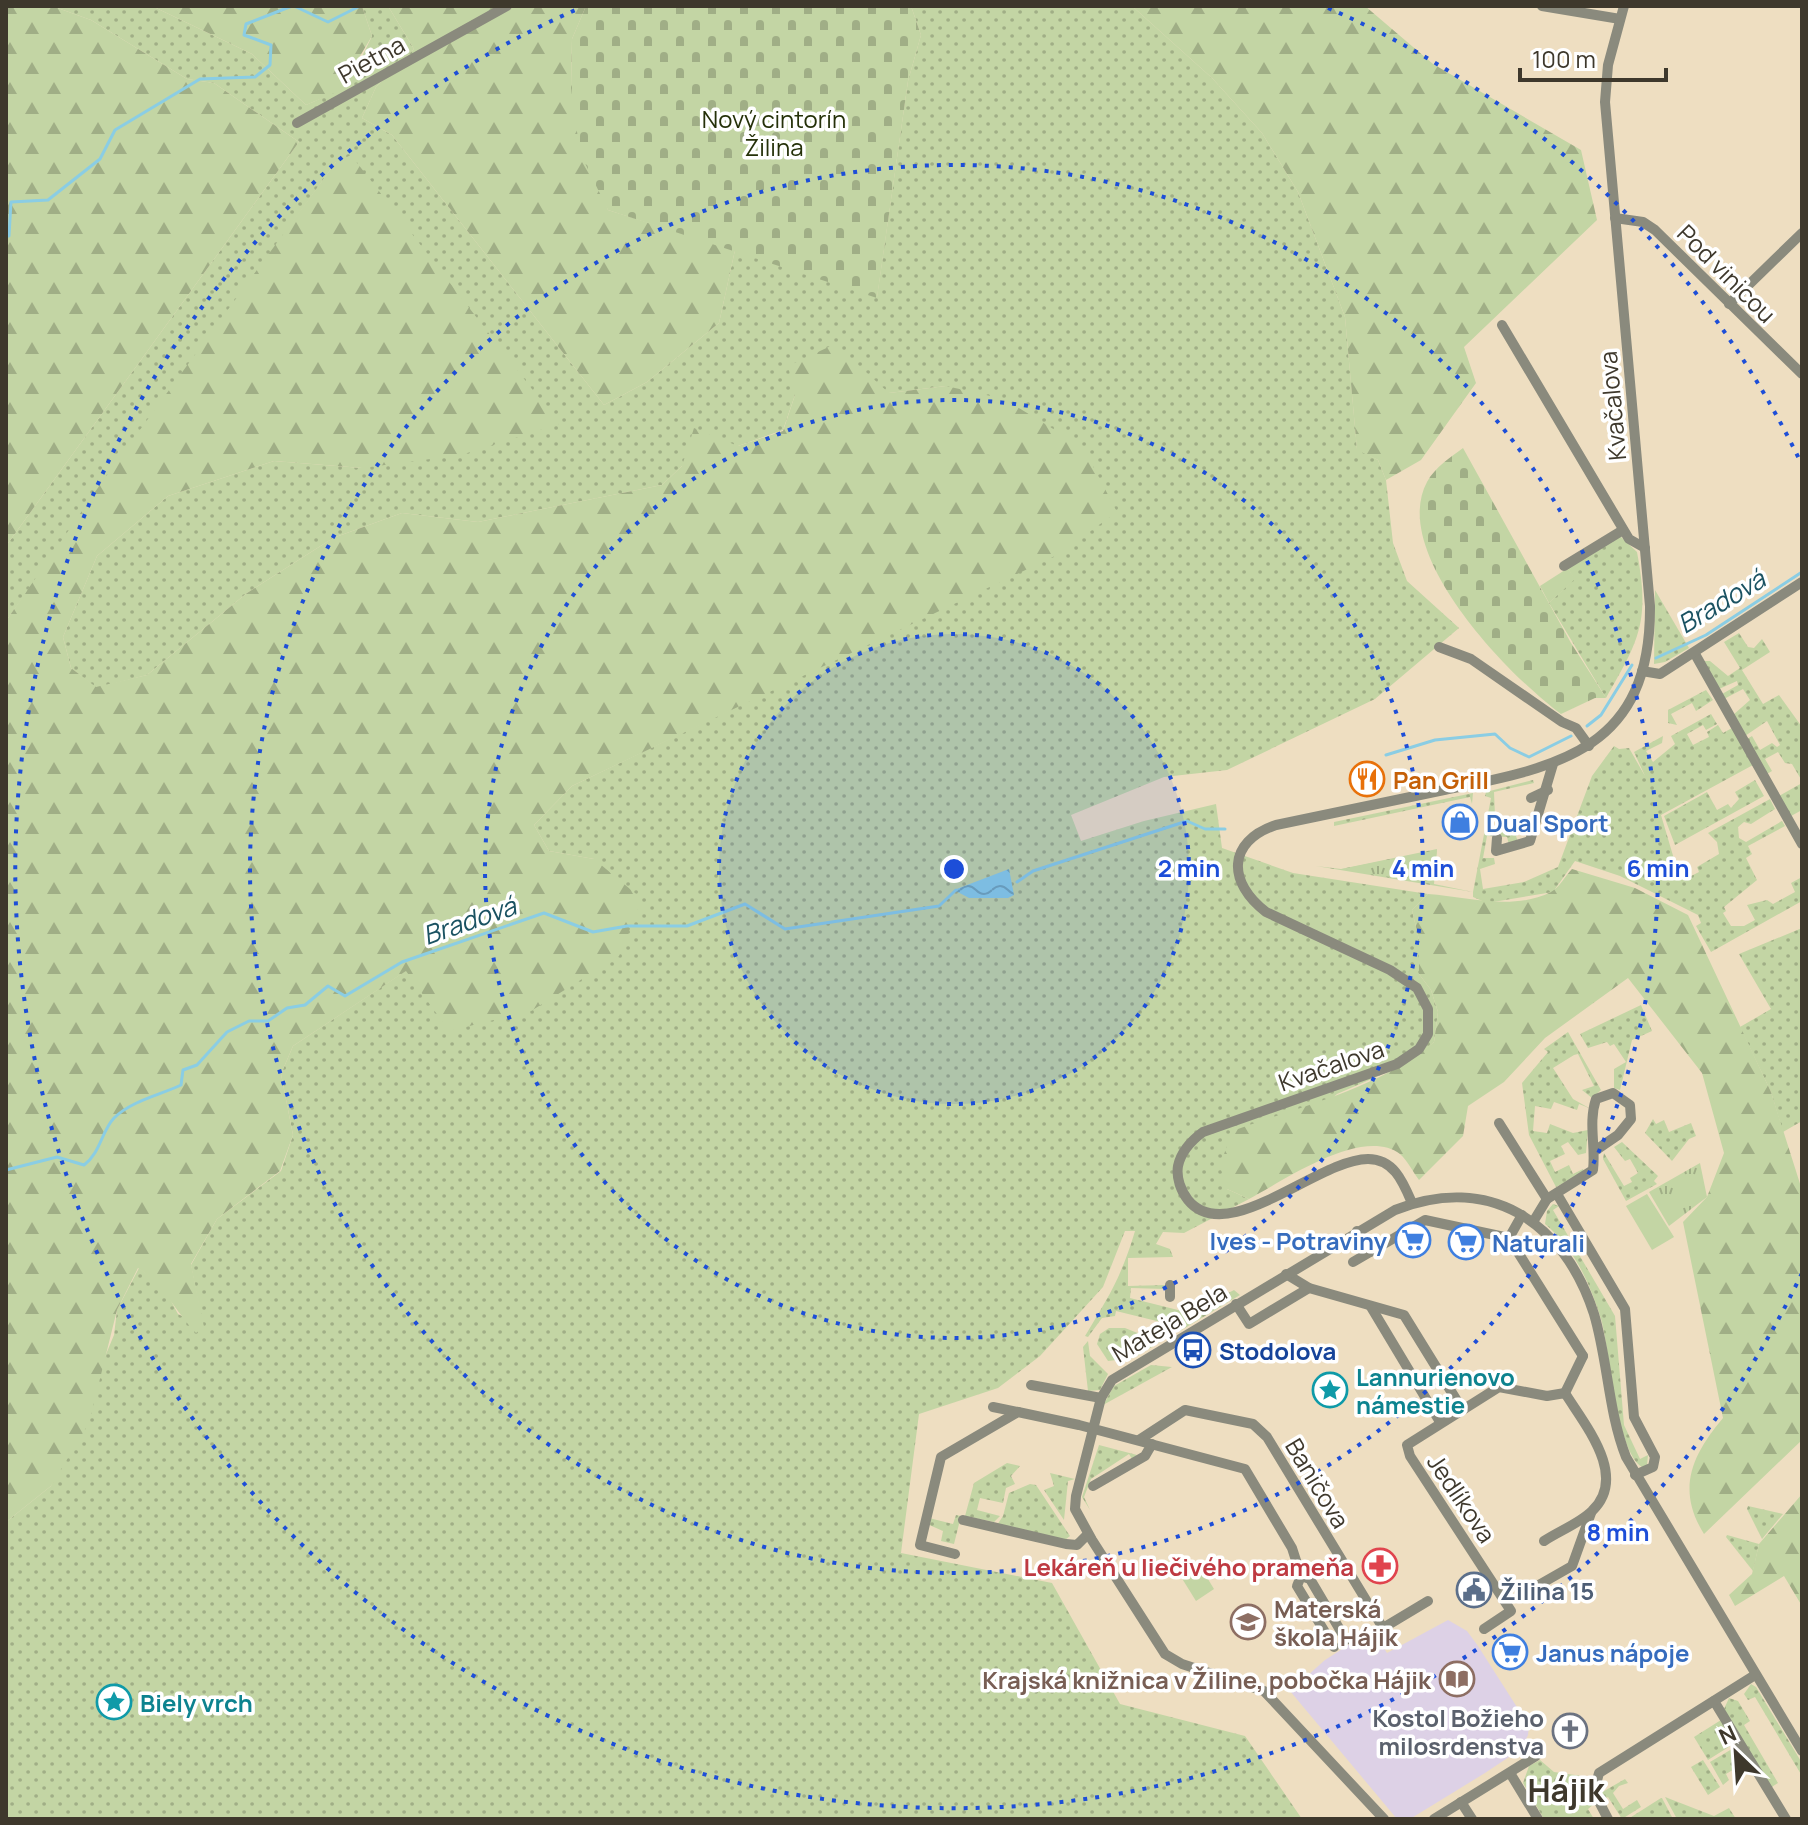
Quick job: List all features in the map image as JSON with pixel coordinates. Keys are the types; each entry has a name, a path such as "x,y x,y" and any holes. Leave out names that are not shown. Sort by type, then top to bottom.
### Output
{"street":[{"name":"Pietna","path":"297,123 507,6"},
{"path":"1542,6 1620,19"},
{"name":"Kvačalova","path":"1412,1203 1395,1170 1369,1159 1350,1161 1245,1210 1224,1215 1198,1209 1181,1188 1178,1173 1180,1159 1203,1132 1397,1064 1419,1049 1428,1034 1428,1009 1417,988 1390,970 1266,912 1251,900 1239,881 1240,856 1253,837 1276,825 1553,764 1589,746 1620,715 1642,671 1650,623 1605,102 1608,65 1624,6"},
{"name":"Pod vinicou","path":"1615,218 1649,226 1802,374"},
{"path":"1729,304 1802,233"},
{"path":"1502,325 1623,530 1636,546 1645,548"},
{"path":"1564,566 1623,530"},
{"path":"1642,671 1660,674 1802,582"},
{"path":"1439,647 1471,659 1562,722 1573,725 1589,746"},
{"path":"1695,654 1802,843"},
{"path":"1497,838 1496,851 1530,841 1548,790 1553,764"},
{"path":"1531,798 1548,790"},
{"path":"1533,1222 1552,1197 1588,1175 1596,1150 1592,1111 1596,1099 1613,1093 1630,1105 1631,1119 1618,1135 1596,1150"},
{"path":"1499,1123 1625,1309 1634,1417 1655,1457 1653,1467 1635,1475"},
{"name":"Mateja Bela","path":"1384,1819 1264,1691 1182,1664 1165,1654 1094,1545 1075,1509 1101,1398 1121,1373 1357,1231 1412,1203 1466,1197 1498,1204 1533,1222 1572,1263 1594,1315 1615,1426 1635,1475 1802,1751"},
{"path":"1509,1238 1522,1215"},
{"path":"1353,1262 1420,1222 1432,1219 1509,1238 1583,1356"},
{"path":"1357,1231 1370,1252"},
{"path":"1286,1274 1309,1288 1404,1315 1462,1409"},
{"path":"1170,1285 1170,1297"},
{"path":"1236,1304 1249,1324 1309,1288"},
{"path":"1371,1307 1440,1422"},
{"path":"1537,1586 1572,1566 1591,1513 1603,1494 1605,1464 1565,1393 1583,1356 1602,1351"},
{"path":"1031,1385 1101,1398"},
{"name":"Jedlíkova","path":"1484,1629 1511,1611 1410,1456 1407,1445 1502,1386 1547,1396 1565,1393"},
{"path":"993,1407 1093,1428 1245,1469 1292,1548 1301,1576 1297,1586 1334,1647"},
{"name":"Baničova","path":"1139,1440 1155,1426 1185,1410 1253,1424 1267,1437 1383,1628 1428,1601"},
{"path":"955,1554 920,1545 941,1457 1018,1412"},
{"path":"1093,1486 1145,1456 1152,1444"},
{"path":"1544,1541 1591,1513"},
{"path":"963,1520 1066,1544 1077,1545 1088,1534"},
{"path":"1301,1576 1310,1579 1346,1640"},
{"path":"1608,1819 1594,1792 1599,1773 1755,1675"},
{"path":"1714,1701 1786,1819"},
{"path":"1434,1819 1536,1756"},
{"path":"1510,1773 1538,1819"},
{"path":"1461,1802 1472,1819"}],"shaded area":[{"path":"1448,1620 1467,1631 1478,1646 1529,1726 1528,1735 1521,1749 1485,1773 1410,1819 1397,1819 1290,1691 1325,1660 1372,1630 1387,1653"}],"green space":[{"path":"6,6 52,6 91,20 187,79 214,83 299,142 6,546"},
{"path":"52,6 152,6 252,54 306,105 341,86 359,62 372,36 362,6 388,6 414,49 376,87 362,118 392,135 604,405 647,382 719,323 735,250 877,297 908,81 921,35 911,6 1132,6 1212,78 1262,133 1298,192 1345,317 1357,449 1378,460 1386,480 1393,543 1407,581 1459,628 1375,699 1227,770 1164,777 1071,815 1081,841 1144,821 1216,804 1222,848 1293,873 1428,894 1412,910 1419,940 1419,974 1431,990 1438,1012 1434,1042 1413,1061 1337,1094 1227,1189 1249,1199 1184,1233 1163,1232 1156,1244 1170,1249 1173,1257 1128,1258 1128,1286 1165,1285 1165,1289 1131,1288 1130,1298 1190,1313 1234,1290 1240,1295 1180,1331 1177,1326 1116,1311 1115,1316 1102,1318 1088,1337 1085,1336 1125,1262 1135,1231 1125,1231 1103,1287 1040,1356 998,1388 919,1414 901,1553 1052,1583 1120,1704 1245,1736 1302,1819 6,1819 6,1522 51,1486 114,1335 117,1310 139,1268 163,1286 178,1314 203,1327 191,1265 217,1219 281,1171 293,1135 281,1074 293,1046 407,970 594,859 549,851 534,825 572,786 819,667 946,386 889,393 795,395 783,430 682,466 662,485 478,522 402,513 333,538 247,593 147,675 96,688 71,668 63,637 97,556 168,496 274,461 362,468 336,162 6,621 6,546 299,142 214,83 187,79 91,20"},
{"path":"152,6 362,6 372,36 339,91 306,105 252,54"},
{"path":"388,6 586,6 572,39 571,88 608,210 735,250 719,323 647,382 604,405 392,135 362,118 376,87 414,49"},
{"name":"Nový cintorín Žilina","path":"586,6 911,6 921,35 908,81 877,298 608,210 580,153 571,88 572,39"},
{"path":"1132,6 1365,6 1433,64 1581,150 1597,220 1464,347 1476,383 1421,460 1386,480 1378,460 1357,450 1345,317 1298,192 1262,133 1212,78"},
{"path":"351,155 559,424 461,455 362,468 274,461 168,496 97,556 63,637 71,668 96,687 147,675 247,593 333,538 402,513 478,522 662,485 682,466 694,428 738,446 783,431 795,395 788,366 835,344 889,393 946,386 1004,399 1083,447 1117,512 1057,555 572,786 534,825 549,851 594,859 642,899 619,956 531,1011 449,1031 406,971 293,1046 281,1074 293,1135 280,1171 217,1219 191,1264 204,1327 196,1333 162,1290 138,1268 117,1310 89,1423 51,1486 6,1522 6,621 104,479 336,162"},
{"path":"1463,448 1571,643 1606,698 1595,698 1561,714 1513,672 1486,643 1439,577 1425,543 1420,511 1430,477"},
{"path":"1620,536 1637,552 1642,613 1634,644 1606,698 1549,603 1574,579 1568,568"},
{"path":"1568,568 1575,579 1549,603 1540,586"},
{"path":"1655,590 1689,648 1665,662 1654,664"},
{"path":"1739,633 1748,647 1754,648 1762,639 1770,652 1742,670 1763,704 1779,695 1802,727 1802,781 1792,764 1785,763 1778,752 1765,759 1772,771 1767,774 1747,739 1752,736 1760,750 1772,743 1777,747 1780,745 1767,721 1745,736 1733,715 1750,700 1743,689 1724,699 1722,694 1738,685 1737,681 1719,689 1703,661 1710,661 1728,676 1740,668 1724,642"},
{"path":"1706,690 1713,700 1696,711 1692,703 1671,714 1677,725 1668,723 1668,710"},
{"path":"1711,714 1717,724 1706,730 1703,725 1687,734 1693,745 1709,737 1707,732 1718,725 1723,733 1732,728 1753,765 1661,815 1674,859 1685,879 1699,872 1697,867 1719,854 1717,842 1708,833 1770,799 1775,809 1751,824 1744,822 1738,827 1739,838 1746,842 1782,821 1785,826 1748,846 1752,854 1746,858 1757,880 1724,907 1726,911 1723,913 1731,926 1744,926 1755,920 1747,905 1767,900 1773,904 1795,892 1791,883 1802,877 1802,901 1711,952 1696,926 1701,923 1698,915 1620,876 1575,861 1553,892 1487,903 1473,897 1491,798 1485,796 1486,792 1533,780 1534,783 1494,792 1495,816 1489,818 1488,830 1511,828 1514,834 1519,834 1516,836 1518,842 1509,845 1507,837 1487,836 1483,858 1494,858 1495,864 1480,869 1483,889 1524,882 1558,867 1592,776 1614,746 1629,748 1645,776 1634,752 1663,736 1662,743 1646,751 1653,762 1675,744 1671,736"},
{"path":"1755,780 1764,796 1675,845 1664,816 1707,792 1717,810 1728,804 1731,808 1739,799 1735,792"},
{"path":"1802,783 1802,810 1791,816 1779,796"},
{"path":"1473,793 1472,804 1470,797 1334,826 1334,822"},
{"path":"1437,849 1434,884 1473,892 1316,866 1341,869"},
{"path":"1437,850 1432,884 1342,869"},
{"path":"1572,869 1635,888 1688,915 1771,1092 1802,1190 1802,1440 1704,1534 1691,1502 1691,1473 1703,1445 1723,1418 1683,1222 1707,1197 1724,1153 1702,1073 1628,978 1545,1038 1504,1082 1468,1106 1463,1136 1419,1180 1400,1154 1384,1147 1365,1147 1324,1159 1249,1199 1227,1189 1220,1166 1232,1131 1365,1084 1413,1058 1434,1042 1438,1012 1431,990 1419,974 1419,940 1412,910 1428,894 1521,901 1551,892"},
{"path":"1802,928 1802,1121 1783,1132 1771,1092 1740,1027 1771,1009 1739,954"},
{"path":"1641,1005 1652,1031 1632,1040 1620,1090 1614,1088 1614,1069 1626,1062 1614,1044 1610,1046 1607,1042 1588,1048 1580,1034"},
{"path":"1568,1032 1601,1090 1592,1098 1582,1090 1594,1086 1578,1054 1553,1068 1573,1099 1589,1108 1579,1104 1577,1110 1554,1102 1551,1109 1535,1106 1533,1131 1547,1133 1550,1124 1573,1133 1588,1130 1586,1153 1578,1155 1568,1142 1561,1146 1565,1154 1550,1161 1555,1172 1569,1165 1573,1174 1583,1169 1584,1172 1556,1187 1529,1135 1522,1083 1548,1052 1544,1049"},
{"path":"1653,1119 1656,1124 1664,1120 1669,1132 1691,1123 1696,1136 1689,1139 1672,1161 1645,1133"},
{"path":"1622,1142 1658,1176 1654,1181 1657,1184 1626,1201 1603,1159 1604,1153 1624,1186 1632,1182 1630,1178 1638,1173 1630,1159 1625,1161 1614,1147"},
{"path":"1700,1163 1707,1197 1669,1226 1649,1192"},
{"path":"1647,1194 1674,1237 1652,1250 1626,1206"},
{"path":"1553,1204 1559,1206 1553,1210 1615,1316 1624,1425 1640,1459 1648,1455 1647,1465 1642,1467 1633,1457 1620,1421 1601,1319 1592,1292 1573,1255 1545,1224 1547,1211"},
{"path":"1109,1328 1125,1328 1160,1342 1134,1358 1108,1361 1097,1344 1100,1334"},
{"path":"1088,1341 1090,1356 1108,1374 1100,1390 1088,1391 1083,1347"},
{"path":"1151,1365 1172,1367 1103,1405 1114,1386"},
{"path":"1099,1445 1137,1455 1132,1459 1129,1454 1091,1479 1084,1497 1090,1510 1082,1497"},
{"path":"1007,1463 1020,1466 1011,1476 1015,1484 1006,1488 1003,1503 980,1498 977,1510 1000,1516 994,1522 965,1516 974,1483"},
{"path":"1050,1473 1075,1479 1068,1481 1064,1520 1044,1490 1054,1486"},
{"path":"1030,1484 1036,1485 1070,1536 1065,1540 997,1525 1003,1516 1009,1493"},
{"path":"1802,1494 1802,1606 1784,1576 1735,1606 1729,1595 1752,1574 1759,1544"},
{"path":"1748,1506 1783,1514 1762,1539"},
{"path":"956,1515 961,1516 954,1544 941,1541 943,1531 927,1524 929,1518 953,1524"},
{"path":"1726,1537 1759,1544 1753,1571"},
{"path":"1197,1561 1214,1589 1196,1601 1178,1572"},
{"path":"1751,1684 1756,1687 1802,1763 1802,1776 1755,1697 1748,1700 1744,1694"},
{"path":"1729,1698 1738,1701 1750,1721 1744,1725 1778,1783 1770,1788 1724,1709"},
{"path":"1721,1720 1735,1743 1708,1760 1694,1737"},
{"path":"1737,1746 1746,1762 1726,1774 1729,1780 1723,1785 1710,1762"},
{"path":"1540,1760 1554,1772 1589,1777 1587,1794 1594,1804 1588,1809 1594,1819 1544,1819 1523,1783 1529,1766"},
{"path":"1703,1760 1720,1787 1708,1795 1691,1767"},
{"path":"1625,1779 1628,1783 1619,1786 1613,1793 1623,1809 1637,1800 1641,1807 1622,1819 1608,1797 1602,1800 1599,1794"},
{"path":"1665,1797 1714,1816 1729,1808 1736,1819 1677,1819"},
{"path":"1661,1798 1673,1819 1628,1819"}],"water":[{"path":"1009,869 1014,895 1008,898 969,898 954,890"}],"waterway":[{"path":"6,236 9,236 11,202 48,200 100,159 115,130 200,79 255,77 270,65 271,45 244,35 246,24 292,6"},
{"path":"294,6 328,22 360,6"},
{"name":"Bradová","path":"1656,658 1706,635 1802,572"},
{"name":"Bradová","path":"1587,726 1601,715 1632,665"},
{"name":"Bradová","path":"1386,755 1435,740 1495,734 1510,748 1529,757 1571,736"},
{"path":"1017,882 1033,871 1187,821 1205,829 1225,829"},
{"name":"Bradová","path":"6,1170 57,1157 84,1165 94,1154 114,1118 137,1103 181,1085 183,1070 197,1065 227,1032 249,1021 268,1021 287,1008 305,1005 328,986 345,996 402,962 544,913 593,932 627,926 687,926 745,904 785,929 939,906 956,890"}],"place":[{"name":"Pan Grill","path":"1367,779"},
{"name":"Dual Sport","path":"1460,822"},
{"name":"Ives - Potraviny","path":"1413,1240"},
{"name":"Naturali","path":"1466,1242"},
{"name":"Stodolova","path":"1193,1350"},
{"name":"Lannurienovo námestie","path":"1330,1390"},
{"name":"Lekáreň u liečivého prameňa","path":"1380,1566"},
{"name":"Žilina 15","path":"1474,1590"},
{"name":"Materská škola Hájik","path":"1248,1622"},
{"name":"Janus nápoje","path":"1510,1652"},
{"name":"Krajská knižnica v Žiline, pobočka Hájik","path":"1457,1679"},
{"name":"Biely vrch","path":"114,1702"},
{"name":"Kostol Božieho milosrdenstva","path":"1570,1731"}],"district":[{"name":"Hájik","path":"1566,1790"}]}
